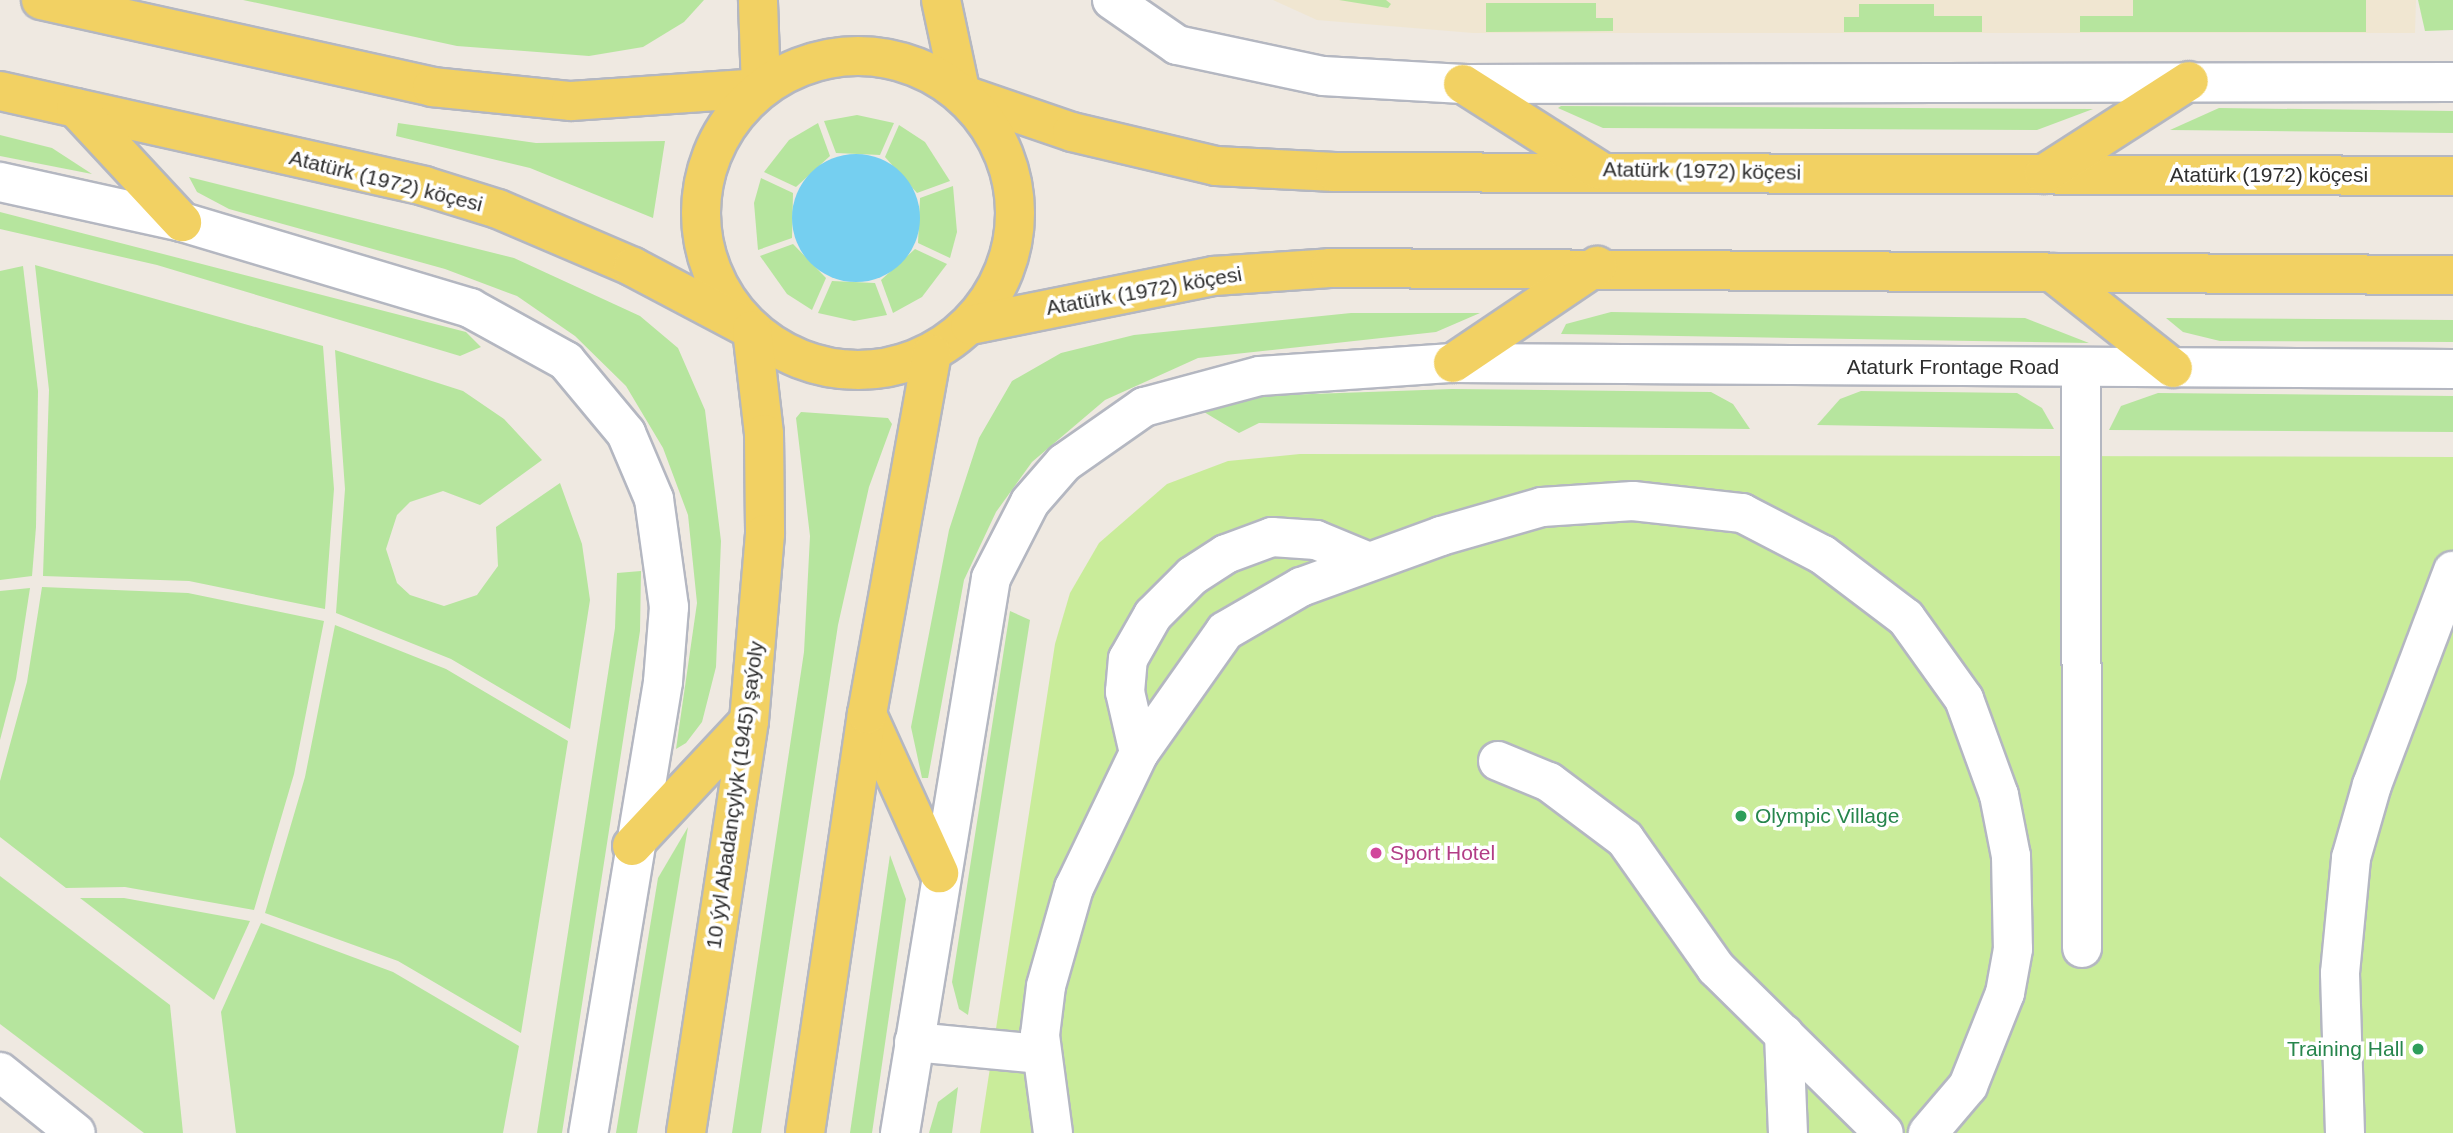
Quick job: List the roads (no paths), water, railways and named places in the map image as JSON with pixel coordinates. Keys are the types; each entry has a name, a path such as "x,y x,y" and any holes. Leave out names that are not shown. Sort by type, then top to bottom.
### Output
{"main road":[{"path":"41,0 111,6 445,89 571,100 761,88"},
{"path":"758,0 761,88"},
{"path":"941,0 961,94"},
{"path":"840,56 883,58 925,70 961,94 994,133 1012,181 1014,233 1000,282 970,325 932,354 886,369 838,370 792,357 752,330 718,287 702,234 704,180 724,129 761,88 798,67 840,56"},
{"path":"2044,174 2189,81"},
{"path":"1464,84 1597,169"},
{"name":"Atatürk (1972) köçesi","path":"0,91 498,209 633,267 752,330"},
{"name":"Atatürk (1972) köçesi","path":"961,94 1072,132 1216,166 1335,172 1597,169 2453,176"},
{"path":"76,108 182,222"},
{"path":"1453,363 1597,266"},
{"name":"Atatürk (1972) köçesi","path":"970,325 1254,272 1597,266 2053,273 2453,275"},
{"path":"2053,273 2173,368"},
{"name":"10 ýyl Abadançylyk (1945) şaýoly","path":"686,1133 749,721 765,534 764,434 752,330"},
{"path":"805,1133 867,714 932,354"},
{"path":"867,714 939,873"},
{"path":"632,846 749,721"}],"street":[{"path":"1112,0 1148,30 1203,54 1324,76 1464,84 2453,82"},
{"path":"0,182 182,222 505,322 566,361 608,406 654,499 668,573 663,682 632,846 588,1133"},
{"path":"900,1133 939,873 991,578 1030,502 1064,463 1144,407 1224,381 1453,363"},
{"name":"Ataturk Frontage Road","path":"1453,363 2453,369"},
{"path":"2081,368 2082,948"},
{"path":"1053,1133 1041,1054 1046,986 1074,888 1139,753 1225,631 1301,587 1369,562 1542,507 1693,505 1742,513 1780,530 1906,618 1939,657 1984,745 2009,844 2014,904 2006,993 1968,1086 1928,1133"},
{"path":"1139,753 1125,692 1128,659 1153,615 1192,576 1226,554 1272,537 1316,540 1369,562"},
{"path":"2345,1133 2340,973 2351,858 2372,785 2453,571"},
{"path":"1498,761 1549,782 1625,839 1716,968 1884,1133"},
{"path":"1784,1034 1788,1133"},
{"path":"914,1042 1041,1054"},
{"path":"0,1072 76,1133"}],"water":[{"path":"856,154 880,159 901,173 915,194 920,218 915,242 901,263 880,277 856,282 832,277 811,263 797,242 792,218 797,194 811,173 832,159"}],"place":[{"name":"Olympic Village","path":"1741,816"},
{"name":"Sport Hotel","path":"1376,853"},
{"name":"Training Hall","path":"2418,1049"}]}
